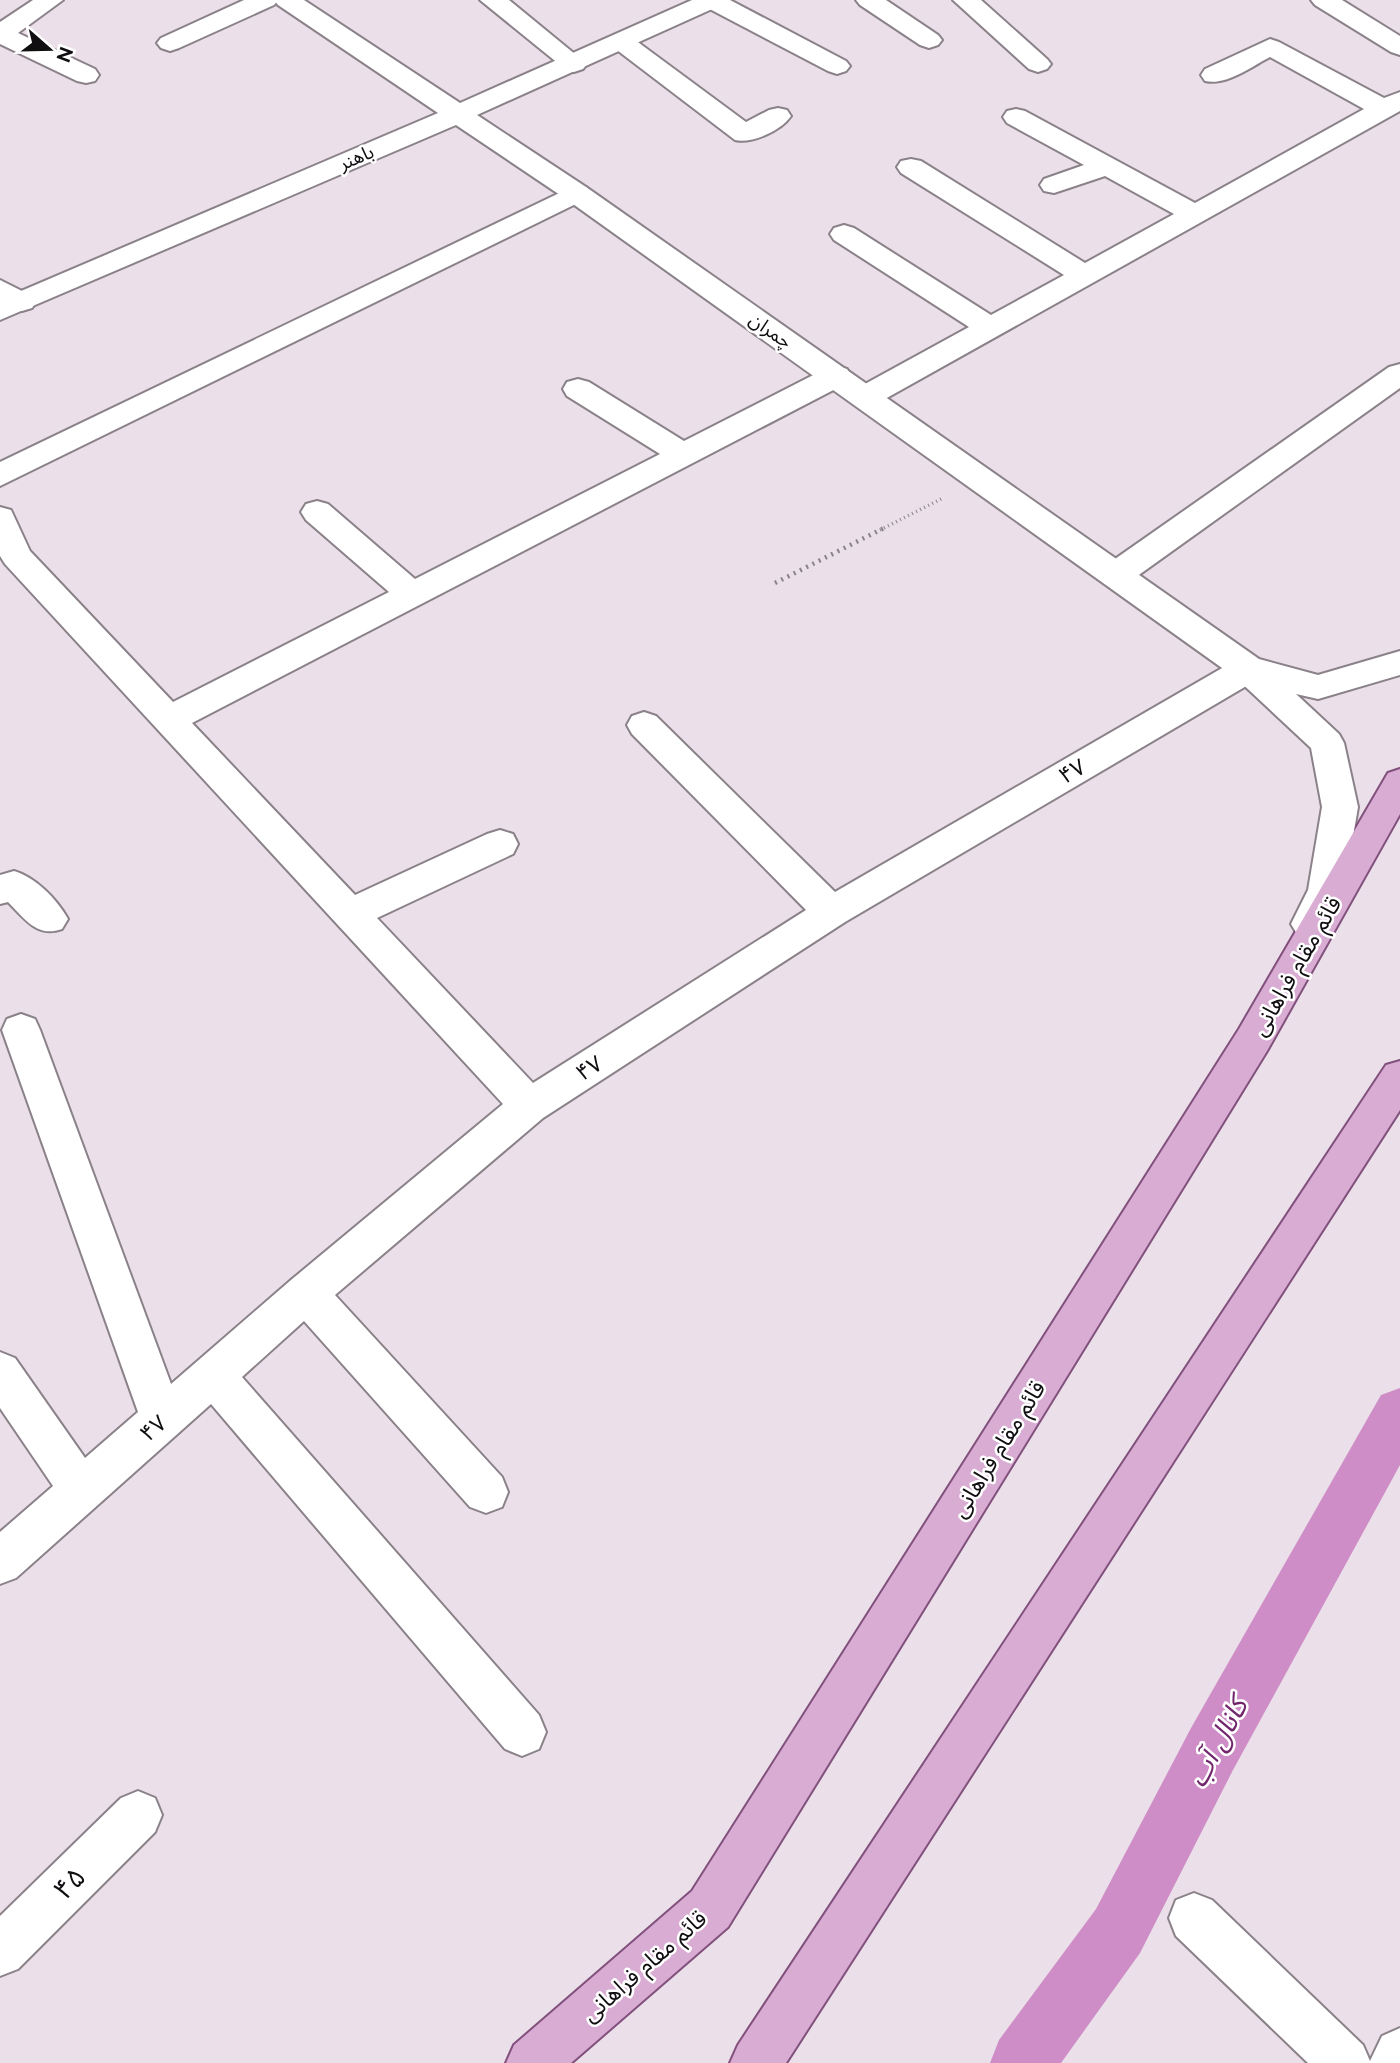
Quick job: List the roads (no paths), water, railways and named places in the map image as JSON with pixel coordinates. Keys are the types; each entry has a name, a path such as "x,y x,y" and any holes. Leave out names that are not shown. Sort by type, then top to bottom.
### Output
{"main road":[{"name":"قائم مقام فراهانی","path":"531,2063 710,1909 1254,1040 1400,782"},
{"path":"756,2063 1400,1077"}],"street":[{"path":"170,43 265,0"},
{"name":"چمران","path":"287,0 576,193 1248,669"},
{"path":"493,0 574,64"},
{"path":"712,0 837,66"},
{"name":"باهنر","path":"7,301 574,64 712,0"},
{"path":"869,0 929,40"},
{"path":"966,0 1038,64"},
{"path":"1324,0 1400,47"},
{"path":"34,4 0,34 86,75"},
{"path":"622,42 744,134 778,116"},
{"path":"1214,75 1270,47 1392,104"},
{"path":"865,397 1392,104"},
{"path":"1016,117 1195,214"},
{"path":"1054,185 1107,166"},
{"path":"911,167 1084,275"},
{"path":"0,475 576,193"},
{"path":"844,234 990,327"},
{"path":"1117,575 1400,374"},
{"path":"168,720 836,376"},
{"path":"578,389 684,455"},
{"path":"317,512 412,594"},
{"path":"0,518 8,560 168,720 529,1106"},
{"path":"1248,669 1318,687 1400,663"},
{"path":"1248,669 1328,743 1340,807 1326,890 1254,1040"},
{"name":"۴۷","path":"0,1562 306,1293 529,1106 832,912 1248,669"},
{"path":"644,725 832,912"},
{"path":"350,914 500,844"},
{"path":"0,890 14,884 49,919"},
{"path":"21,1030 163,1420"},
{"path":"306,1293 486,1492"},
{"path":"0,1372 82,1491"},
{"path":"213,1375 523,1732"},
{"name":"۴۵","path":"0,1951 138,1815"},
{"path":"1194,1918 1345,2063"},
{"path":"1395,2063 1400,2054"}],"waterway":[{"name":"کانال آب","path":"1022,2063 1118,1931 1212,1749 1400,1413"}]}
